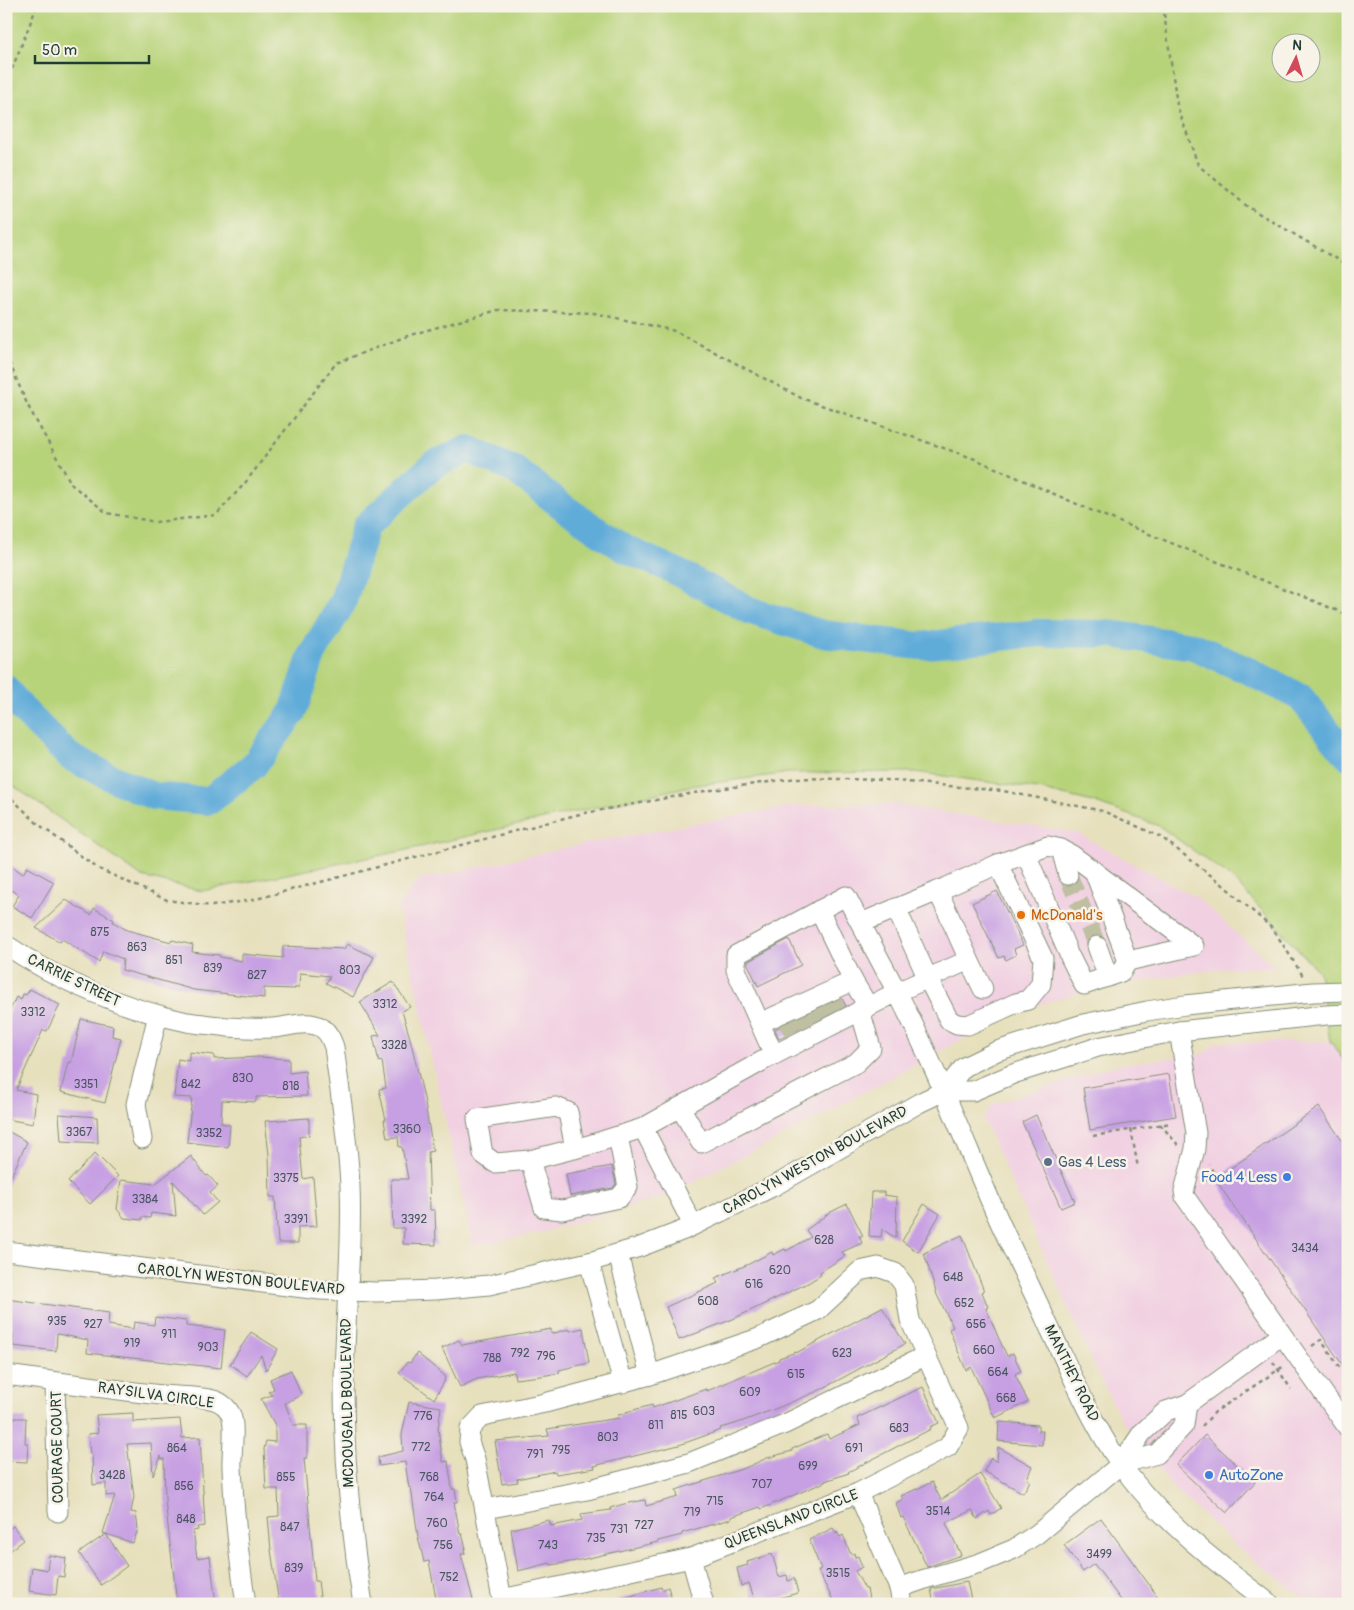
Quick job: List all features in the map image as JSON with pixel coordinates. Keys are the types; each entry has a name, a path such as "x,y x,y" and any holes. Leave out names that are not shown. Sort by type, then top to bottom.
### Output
{"street":[{"path":"861,923 998,864 1048,846 1061,849 1094,870 1194,946 1128,961 1122,972 1084,985 1026,854"},
{"path":"1061,849 1068,875"},
{"path":"896,908 949,1020 957,1024 968,1025 1016,1002 1028,1000 1041,984 1043,958 998,864"},
{"path":"1094,870 1128,961"},
{"path":"938,891 984,989"},
{"name":"MANTHEY ROAD","path":"819,910 846,896 861,923 944,1091 998,1216 1081,1394 1121,1464 1148,1500 1170,1522 1206,1554 1270,1604"},
{"path":"680,1107 701,1143 856,1063 871,1048 864,1008 819,910 736,955 736,970 774,1055"},
{"path":"1097,946 1108,977"},
{"name":"CARRIE STREET","path":"8,951 97,995 158,1015 188,1022 239,1028 273,1028 306,1024 321,1028"},
{"path":"760,1023 864,1008 969,960"},
{"path":"574,1149 568,1112 556,1107 477,1119 484,1154 495,1164 530,1160 574,1149 642,1128 774,1055 812,1016 852,981"},
{"name":"CAROLYN WESTON BOULEVARD","path":"6,1252 310,1289 347,1291 436,1290 490,1285 618,1254 694,1226 776,1185 919,1103 944,1091 964,1067 997,1050 1083,1024 1186,1005 1313,992 1343,991"},
{"name":"CAROLYN WESTON BOULEVARD","path":"944,1091 973,1091 1013,1074 1098,1046 1179,1030 1308,1016 1348,1014"},
{"path":"142,1139 136,1104 158,1015"},
{"name":"MCDOUGALD BOULEVARD","path":"321,1028 330,1037 334,1047 347,1137 351,1222 344,1390 346,1469 353,1546 363,1604"},
{"path":"1179,1030 1196,1133 1194,1154 1184,1191 1185,1197 1348,1428"},
{"path":"642,1128 694,1226"},
{"path":"530,1160 544,1208 562,1210 619,1198 628,1187 618,1136"},
{"path":"618,1254 650,1375"},
{"path":"589,1262 623,1383"},
{"name":"QUEENSLAND CIRCLE","path":"878,1267 895,1273 904,1285 910,1320 926,1356 958,1428 948,1447 858,1494 691,1558 502,1601 475,1459 469,1442 470,1429 482,1416 545,1403 623,1383 759,1338 818,1310 860,1271 878,1267"},
{"path":"611,1338 638,1330"},
{"path":"858,1494 900,1596 925,1578 980,1563 1014,1549 1037,1534 1121,1464 1142,1433 1166,1411 1187,1404 1282,1335"},
{"path":"484,1509 587,1490 689,1462 785,1424 926,1356"},
{"name":"RAYSILVA CIRCLE","path":"6,1375 164,1396 208,1399 217,1401 224,1406 230,1414 232,1422 234,1496 240,1566 246,1604"},
{"name":"COURAGE COURT","path":"55,1382 58,1512"},
{"path":"1121,1464 1157,1454 1184,1425 1187,1404"},
{"path":"691,1558 704,1604"}],"path":[{"path":"6,84 37,6"},
{"path":"1162,6 1177,105 1198,165 1248,207 1348,266"},
{"path":"6,356 28,406 72,485 107,512 156,522 216,515 245,483 336,363 410,335 498,310 594,313 675,331 801,398 975,459 1095,512 1348,615"},
{"path":"6,794 37,823 97,868 167,900 212,906 252,900 580,814 705,791 797,778 886,780 1003,791 1103,811 1161,837 1222,884 1273,929 1313,992"},
{"path":"1094,1136 1170,1123"},
{"path":"1160,1124 1180,1146 1207,1162 1215,1175 1202,1183"},
{"path":"1131,1129 1138,1168"},
{"path":"1201,1426 1215,1412 1320,1340 1348,1380"},
{"path":"1264,1348 1291,1389"}],"shaded area":[{"path":"891,804 1077,833 1197,898 1276,968 1224,968 1090,989 1009,1014 781,1137 665,1196 543,1232 473,1246 398,906 419,880 583,844 792,806"},
{"path":"1330,1041 1348,1067 1348,1604 1312,1604 1238,1548 1171,1486 1121,1419 1097,1372 983,1119 993,1104 1116,1065 1205,1053 1215,1043"}],"green space":[{"path":"6,6 1348,6 1348,1067 1330,1041 1319,972 1232,878 1159,826 1093,802 1038,789 915,772 789,773 690,786 402,851 202,891 142,877 6,781"}],"building":[{"path":"6,862 23,874 27,867 54,882 32,918 12,906 19,895 6,887"},
{"path":"997,891 1023,945 1014,949 1016,955 1006,960 1004,956 999,958 972,903"},
{"path":"66,900 91,915 94,908 127,930 171,942 172,940 193,945 192,952 219,955 220,957 242,961 242,954 283,958 283,946 344,949 347,944 374,957 353,997 326,983 330,976 300,973 299,987 295,987 295,989 264,988 264,998 194,990 122,970 123,959 103,951 99,962 62,939 60,942 36,928"},
{"path":"789,939 801,965 758,986 747,962"},
{"path":"393,982 410,1007 402,1011 424,1098 433,1151 428,1152 430,1210 435,1210 436,1245 403,1244 404,1228 393,1228 391,1179 408,1179 402,1147 399,1147 398,1137 387,1138 384,1120 386,1120 379,1089 386,1088 382,1061 379,1062 373,1036 380,1035 360,1002"},
{"path":"30,989 60,1005 47,1031 43,1030 16,1090 36,1094 33,1124 6,1119 6,1019 16,997 21,1000 23,994 26,995"},
{"path":"842,998 846,1006 779,1039 775,1029"},
{"path":"81,1019 113,1026 112,1036 121,1038 105,1103 61,1092 68,1062 71,1063"},
{"path":"189,1052 214,1055 214,1059 259,1057 289,1059 289,1073 305,1071 307,1096 256,1097 256,1102 222,1100 221,1123 230,1125 228,1147 187,1142 192,1098 174,1097 178,1059 189,1061"},
{"path":"1169,1074 1176,1116 1090,1130 1083,1088"},
{"path":"1319,1107 1348,1149 1348,1373 1215,1179"},
{"path":"59,1114 97,1117 98,1143 61,1141"},
{"path":"1036,1115 1075,1202 1061,1208 1022,1122"},
{"path":"309,1118 309,1135 299,1137 303,1179 313,1177 317,1226 298,1227 298,1243 278,1243 275,1197 270,1197 269,1155 265,1121"},
{"path":"6,1130 27,1142 6,1187"},
{"path":"95,1153 118,1176 90,1204 68,1182"},
{"path":"191,1156 206,1176 208,1175 218,1186 210,1193 218,1202 203,1215 173,1181 176,1216 151,1213 150,1218 142,1217 142,1220 124,1218 117,1209 121,1180 155,1184"},
{"path":"612,1166 616,1184 613,1188 570,1196 566,1174"},
{"path":"871,1192 884,1192 884,1195 897,1197 896,1238 882,1229 881,1237 869,1236"},
{"path":"847,1204 863,1236 859,1236 862,1243 842,1252 845,1256 820,1272 821,1275 808,1283 733,1319 679,1340 666,1307 718,1283 715,1278 772,1252 773,1255 785,1249 786,1251 811,1237 806,1230 829,1213"},
{"path":"924,1204 940,1214 918,1252 902,1241"},
{"path":"962,1235 984,1291 982,1292 988,1307 986,1308 999,1339 1007,1356 1013,1353 1021,1371 1015,1374 1028,1402 995,1418 971,1367 966,1370 949,1329 953,1327 937,1295 924,1253"},
{"path":"6,1299 109,1313 108,1325 133,1329 134,1322 154,1325 155,1317 186,1321 186,1326 225,1330 221,1368 87,1353 88,1340 57,1334 56,1351 13,1346 13,1334 6,1333"},
{"path":"882,1307 905,1344 820,1390 679,1445 594,1466 595,1468 556,1474 555,1471 517,1479 518,1482 502,1484 495,1441 549,1436 547,1429 619,1418 618,1415 626,1412 652,1405 653,1408 706,1389 707,1391 779,1360 779,1358 796,1353"},
{"path":"583,1328 589,1363 559,1370 559,1373 541,1376 515,1379 514,1372 477,1379 460,1387 442,1348 459,1340 462,1345 551,1329 551,1334 569,1329 570,1331"},
{"path":"251,1332 278,1349 266,1370 261,1355 247,1376 230,1364"},
{"path":"417,1353 445,1376 444,1382 434,1399 399,1373"},
{"path":"291,1370 301,1395 285,1403 293,1425 307,1425 307,1458 304,1458 315,1581 318,1581 321,1604 279,1604 271,1550 268,1517 279,1516 278,1489 266,1489 264,1449 266,1441 275,1442 275,1425 261,1399 272,1395 268,1392 274,1389 270,1379"},
{"path":"923,1387 939,1423 849,1473 825,1481 761,1509 760,1507 731,1517 731,1519 682,1533 682,1535 576,1561 551,1565 550,1563 518,1571 511,1529 549,1520 551,1526 582,1520 581,1514 611,1510 610,1508 624,1504 645,1500 646,1506 678,1497 676,1490 792,1451 792,1449 827,1434 829,1439 860,1425 857,1418"},
{"path":"409,1402 441,1407 438,1429 443,1462 448,1461 452,1489 455,1489 457,1502 454,1502 460,1534 462,1534 466,1548 464,1548 465,1554 461,1554 474,1604 437,1604 429,1561 424,1562 418,1537 411,1487 409,1488 405,1462 379,1466 378,1457 403,1451 402,1435"},
{"path":"133,1413 133,1422 180,1419 182,1438 200,1437 205,1526 197,1527 198,1530 193,1531 197,1558 210,1556 216,1604 177,1604 165,1500 164,1459 161,1459 161,1456 153,1476 151,1443 127,1444 134,1497 131,1512 136,1513 138,1529 133,1543 103,1533 115,1495 106,1496 106,1483 93,1485 92,1454 90,1454 88,1434 98,1433 96,1415"},
{"path":"6,1418 26,1418 25,1443 28,1444 27,1462 6,1461"},
{"path":"999,1422 1038,1425 1038,1431 1043,1431 1042,1445 998,1441"},
{"path":"1205,1435 1255,1482 1227,1513 1176,1465"},
{"path":"998,1447 1032,1466 1027,1479 1030,1481 1023,1493 984,1471 991,1458 997,1462"},
{"path":"980,1474 1001,1508 991,1515 989,1511 977,1519 972,1510 946,1523 961,1555 927,1567 903,1517 901,1518 896,1503 903,1499 901,1496 932,1482 941,1500"},
{"path":"1101,1518 1163,1604 1124,1604 1094,1564 1083,1572 1064,1545"},
{"path":"13,1526 24,1540 6,1554 6,1531"},
{"path":"833,1528 840,1537 843,1535 851,1555 854,1553 855,1557 858,1556 862,1567 855,1571 865,1589 867,1589 870,1604 835,1604 818,1571 821,1569 809,1540"},
{"path":"106,1534 127,1566 101,1585 79,1553"},
{"path":"772,1554 779,1577 787,1575 788,1581 794,1578 798,1593 756,1604 749,1583 741,1586 737,1568 748,1565 747,1562"},
{"path":"49,1555 66,1558 64,1577 58,1576 56,1595 29,1591 32,1567 47,1570"},
{"path":"967,1582 972,1604 934,1604 931,1589"},
{"path":"661,1587 662,1590 668,1587 672,1604 615,1604 614,1601"}],"waterway":[{"path":"6,689 23,710 70,757 153,796 209,801 254,765 293,712 312,655 343,601 366,526 432,466 468,449 515,470 566,509 623,548 673,570 751,611 823,634 920,646 1039,633 1111,634 1193,646 1300,697 1348,756"}],"tunnel":[{"path":"1068,875 1097,946"},
{"path":"830,997 837,1012"},
{"path":"815,1004 822,1019"},
{"path":"801,1011 809,1025"},
{"path":"785,1018 794,1032"}],"place":[{"name":"McDonald's","path":"1021,915"},
{"name":"Gas 4 Less","path":"1048,1162"},
{"name":"Food 4 Less","path":"1287,1177"},
{"name":"AutoZone","path":"1209,1475"}]}
